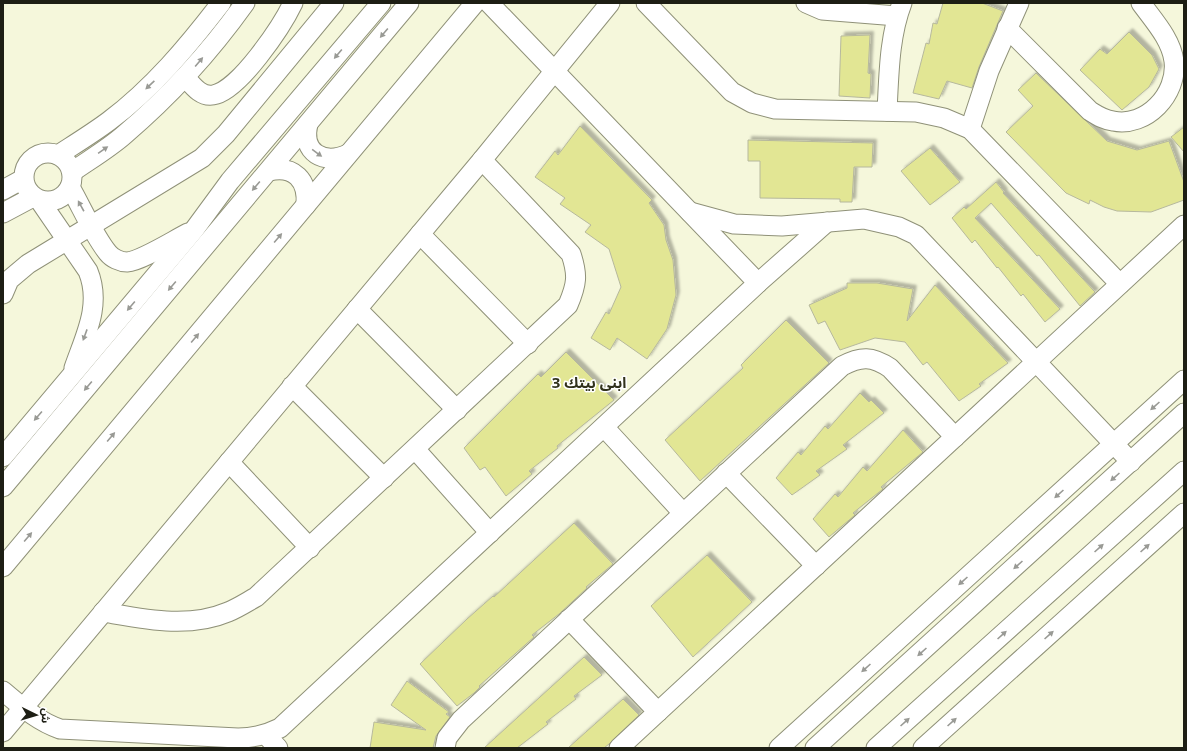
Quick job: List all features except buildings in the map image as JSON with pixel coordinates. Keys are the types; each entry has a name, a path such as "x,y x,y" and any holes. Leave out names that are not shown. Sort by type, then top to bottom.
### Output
{"street":[{"path":"58,155 109,120 152,84 191,42 221,3"},
{"path":"3,213 37,199 47,202 61,198 71,179 123,136 186,78 221,37 245,3"},
{"path":"186,78 201,93 212,95 223,92 269,44 293,3"},
{"path":"3,294 9,280 17,272 191,166 213,148 334,3"},
{"path":"3,457 194,230 230,181 381,3"},
{"path":"3,487 409,3"},
{"path":"3,567 475,3"},
{"path":"489,3 758,283"},
{"path":"3,732 482,160 610,3"},
{"path":"646,3 732,92 752,103 775,109 916,112 944,118 970,129 1120,284"},
{"path":"806,3 822,10 899,10 890,64 887,111"},
{"path":"970,129 989,71 1019,3"},
{"path":"1007,28 1090,111 1101,118 1114,122 1127,122 1152,111 1162,102 1169,90 1173,77 1174,63 1171,49 1165,36 1141,3"},
{"path":"109,120 123,136"},
{"path":"308,124 306,132 307,141 317,154 332,159 348,154"},
{"path":"69,380 93,314 94,296 92,281 88,271 68,240 37,199 26,189 23,179 24,172 31,159 44,153 58,155 64,159 71,179 92,226 109,254 117,260 127,262 137,259 194,230"},
{"path":"103,612 163,622 196,621 227,612 256,598 568,305 576,288 576,271 571,254 560,240 482,160"},
{"path":"269,171 286,170 294,173 305,187 306,205"},
{"path":"3,190 23,179"},
{"path":"204,248 230,181"},
{"path":"690,212 734,224 782,226 864,219 900,227 916,235 1131,462"},
{"path":"3,691 23,708 46,724 60,729 252,738 272,741 280,728 758,283 827,222"},
{"path":"619,748 1184,225"},
{"path":"420,234 528,344"},
{"path":"92,281 117,260"},
{"path":"357,309 457,410"},
{"path":"445,748 447,738 461,720 842,366 853,360 866,358 879,361 890,368 955,437"},
{"path":"779,748 1184,380"},
{"path":"292,386 384,478"},
{"path":"815,748 1184,413"},
{"path":"604,426 683,513"},
{"path":"415,450 490,533"},
{"path":"229,462 310,548"},
{"path":"876,748 1184,471"},
{"path":"726,473 816,566"},
{"path":"923,748 1184,513"},
{"path":"569,619 658,712"}],"district":[{"name":"ابنى بيتك 3","path":"589,383"}]}
